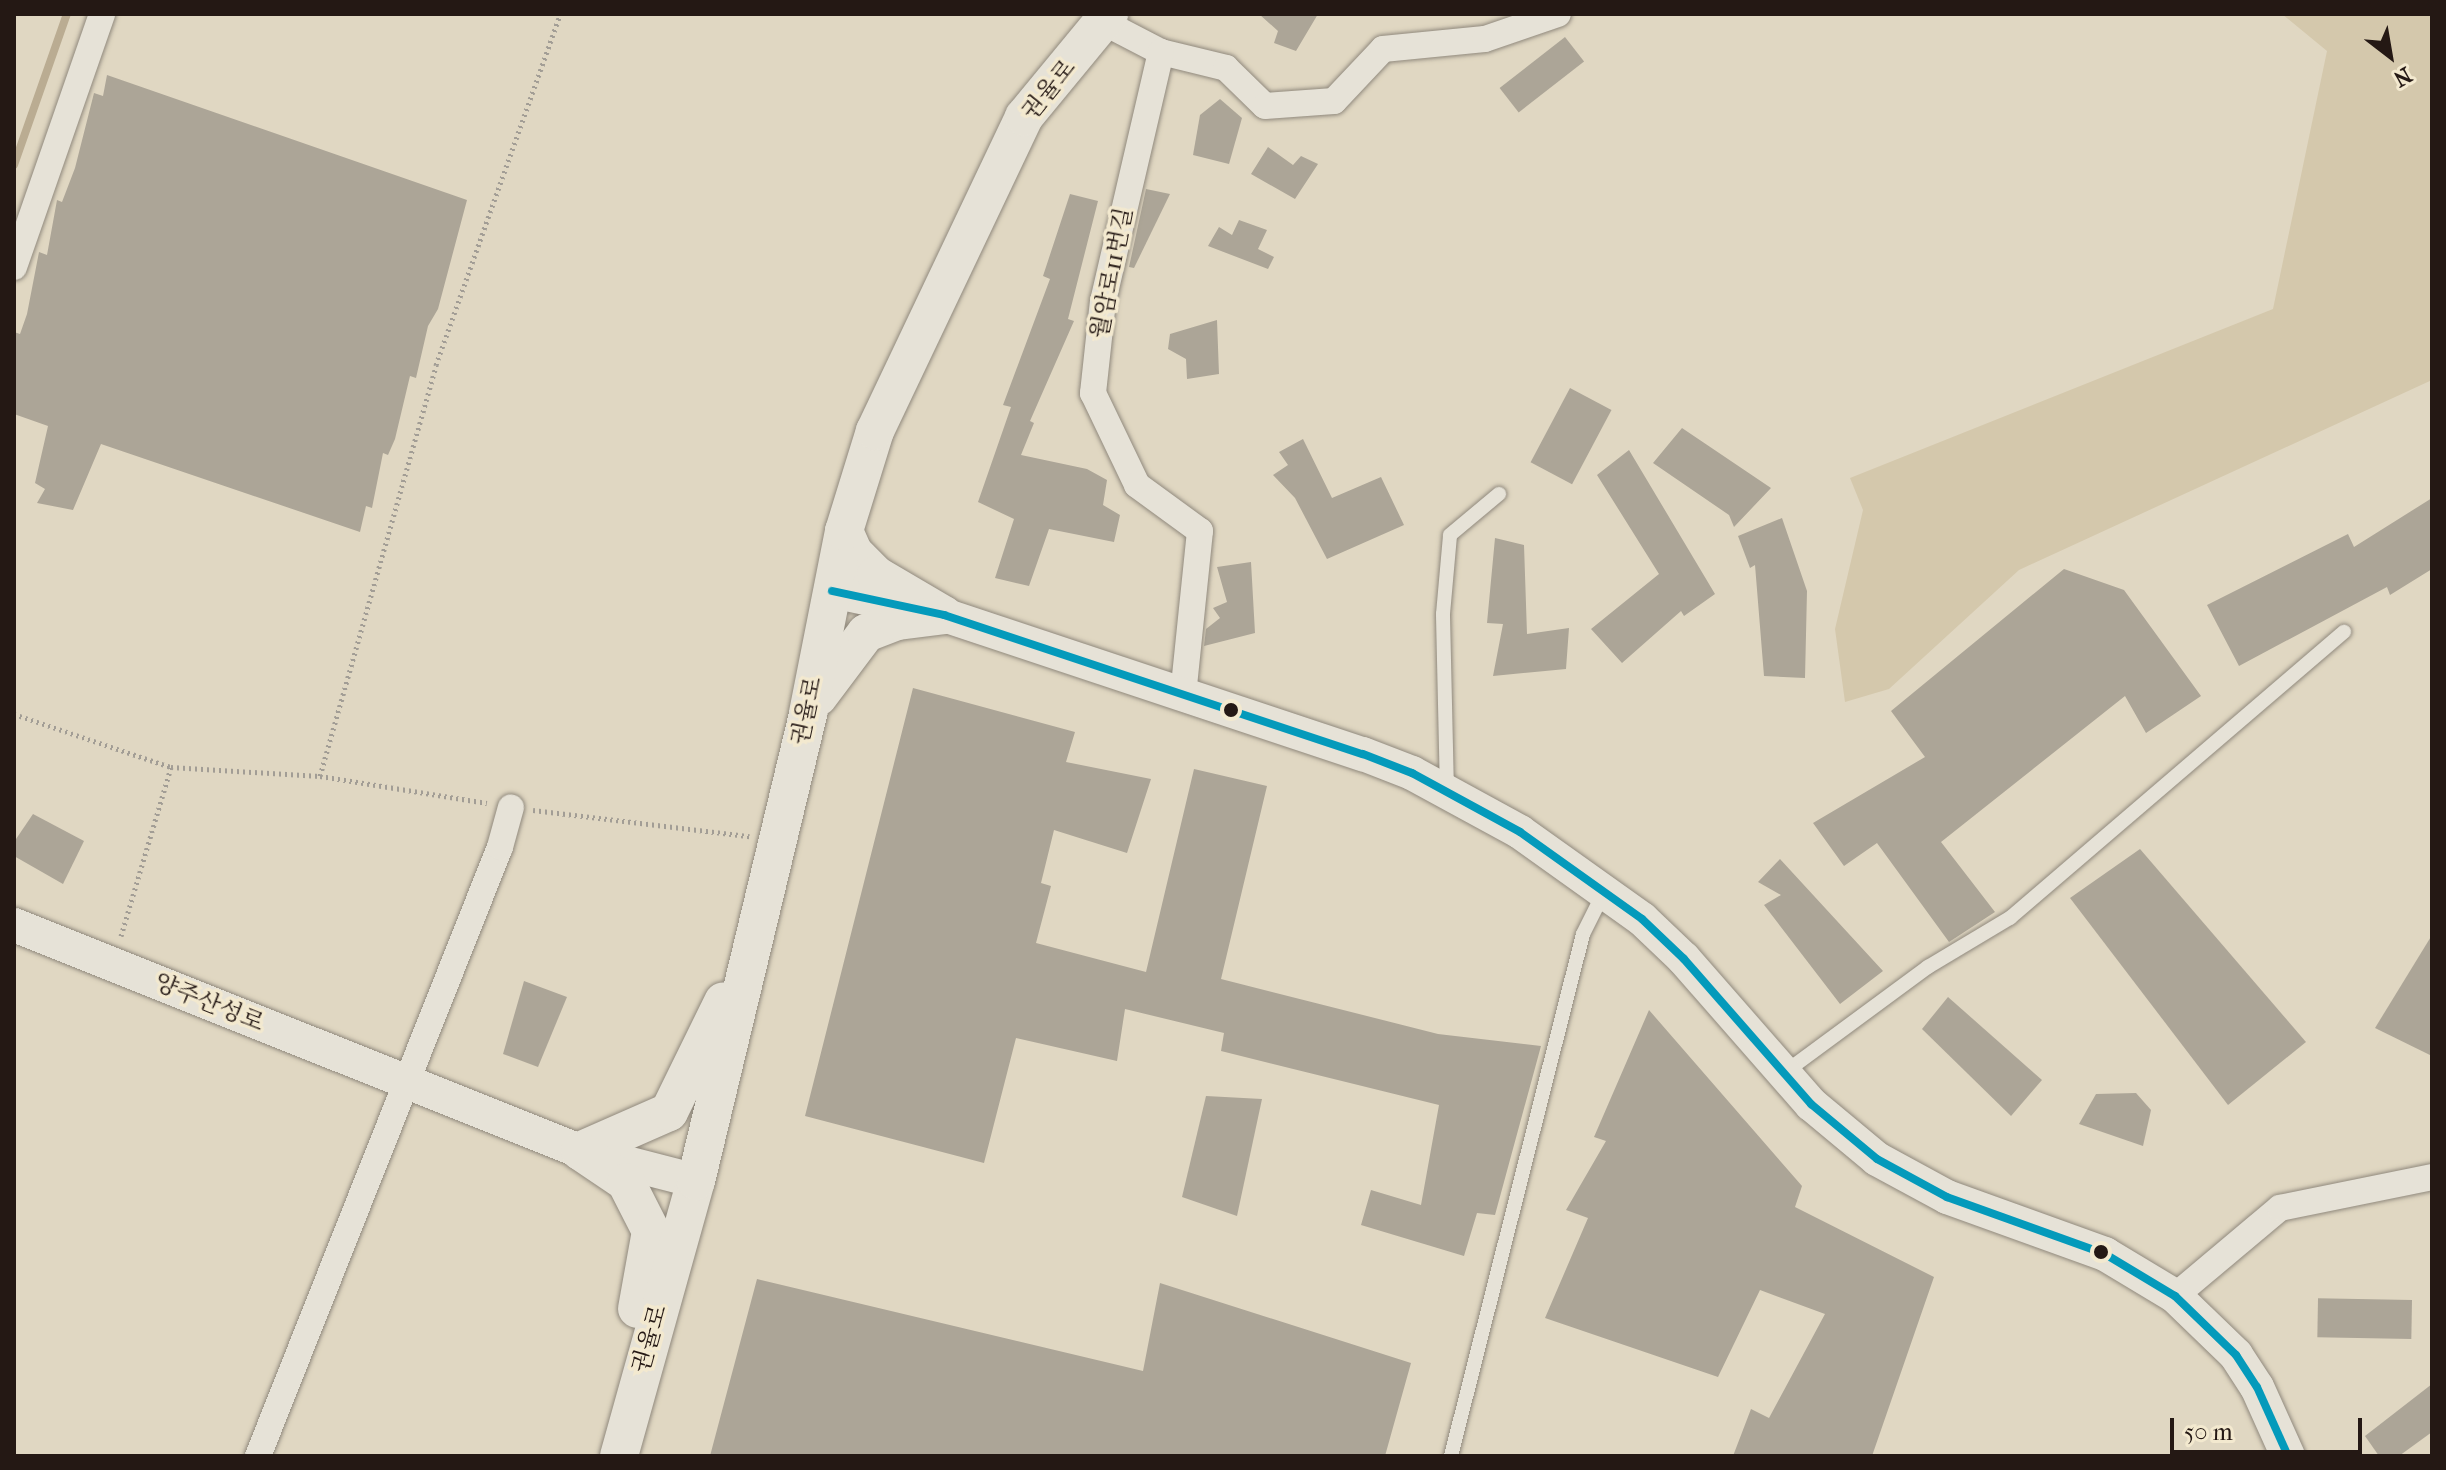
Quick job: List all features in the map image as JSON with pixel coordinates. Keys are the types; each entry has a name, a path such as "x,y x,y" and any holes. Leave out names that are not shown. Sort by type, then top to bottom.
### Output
{"main road":[{"name":"권율로","path":"619,1456 638,1379 696,1181 808,713 844,531 875,431 1024,117 1107,18"},
{"path":"844,531 854,553 876,575 944,615"},
{"path":"808,713 866,633 898,621 944,615"},
{"path":"580,1151 669,1112 751,950"},
{"path":"580,1151 626,1182 651,1231 634,1331 638,1379"}],"street":[{"path":"14,267 102,14"},
{"path":"1107,18 1161,52 1226,68 1265,106 1334,101 1383,49 1485,39 1558,14"},
{"name":"월암로11번길","path":"1161,52 1103,301 1093,393 1137,485 1200,531 1183,695"},
{"path":"832,591 944,615 1363,754 1447,792 1520,832 1605,890 1684,959 1784,1073 1846,1136 1914,1181 2085,1245 2175,1296 2236,1355 2257,1387 2288,1456"},
{"path":"258,1456 404,1081 500,847 511,807"},
{"name":"양주산성로","path":"14,925 580,1151 696,1181"},
{"path":"2175,1296 2280,1208 2432,1177"}],"lane":[{"path":"1447,792 1443,614 1450,535 1499,494"},
{"path":"1784,1073 1928,967 2010,918 2344,632"},
{"path":"1451,1456 1583,934 1605,890"}],"path":[{"path":"320,776 436,365 560,14"},
{"path":"14,714 171,767 320,776 511,807 778,840"},
{"path":"112,964 171,767"}],"shaded area":[{"path":"2282,14 2432,14 2432,380 2019,570 1889,689 1845,702 1835,629 1863,510 1850,478 2273,309 2327,51"}],"building":[{"path":"1259,14 1318,14 1296,51 1274,43 1278,31"},
{"path":"1565,37 1584,61 1519,113 1500,88"},
{"path":"107,75 467,200 438,309 428,326 416,378 410,376 395,439 388,455 383,453 372,508 366,506 360,532 101,444 73,510 37,503 45,489 35,483 48,426 14,414 14,332 20,334 39,252 47,255 57,200 62,202 75,168 94,93 103,96"},
{"path":"1220,99 1242,118 1229,164 1193,155 1200,115"},
{"path":"1268,147 1293,165 1301,156 1318,164 1295,199 1251,174"},
{"path":"1146,189 1170,194 1134,268 1129,267"},
{"path":"1070,194 1098,201 1068,319 1074,321 1030,421 1034,423 1021,455 1087,469 1107,480 1103,505 1120,515 1114,542 1049,529 1029,586 995,578 1014,519 978,502 1011,407 1003,405 1050,279 1043,276"},
{"path":"1239,220 1267,230 1258,249 1274,257 1268,269 1208,246 1219,227 1232,235"},
{"path":"1217,320 1219,374 1187,379 1186,359 1168,349 1170,334"},
{"path":"1570,388 1611,410 1572,484 1531,462"},
{"path":"1682,428 1771,488 1734,527 1729,515 1653,463"},
{"path":"1303,439 1332,498 1381,477 1404,525 1327,559 1295,498 1273,475 1288,465 1279,452"},
{"path":"1629,450 1715,594 1684,616 1681,611 1622,663 1591,629 1659,574 1597,475"},
{"path":"2432,498 2432,569 2390,595 2387,587 2239,666 2207,605 2348,534 2354,547"},
{"path":"1782,518 1807,591 1805,678 1764,676 1755,565 1750,568 1738,536"},
{"path":"1495,538 1524,545 1527,634 1569,628 1566,669 1493,676 1503,624 1487,623"},
{"path":"1251,562 1255,633 1204,646 1206,629 1220,618 1213,608 1227,602 1217,567"},
{"path":"2064,569 2124,590 2201,696 2146,733 2125,696 1941,842 1995,912 1949,942 1877,843 1844,866 1813,823 1925,757 1891,711"},
{"path":"913,688 1075,732 1066,762 1151,779 1127,853 1054,830 1041,883 1051,886 1036,943 1146,972 1194,769 1267,786 1221,979 1438,1034 1541,1046 1495,1215 1477,1213 1464,1256 1361,1225 1371,1190 1421,1205 1439,1105 1221,1051 1224,1033 1125,1009 1117,1061 1016,1038 984,1163 805,1116"},
{"path":"33,814 84,841 63,884 14,856 14,842"},
{"path":"2140,849 2306,1042 2228,1105 2070,898"},
{"path":"1780,859 1883,971 1840,1004 1764,905 1781,895 1758,882"},
{"path":"2432,935 2432,1056 2375,1028"},
{"path":"524,981 567,997 538,1067 503,1054"},
{"path":"1948,997 2042,1080 2011,1116 1922,1029"},
{"path":"1649,1010 1802,1186 1795,1207 1934,1277 1872,1456 1733,1456 1751,1409 1769,1418 1825,1314 1760,1290 1718,1377 1545,1318 1588,1218 1566,1210 1606,1141 1594,1137"},
{"path":"2136,1093 2151,1110 2143,1146 2079,1124 2096,1094"},
{"path":"1206,1096 1262,1099 1237,1216 1182,1197"},
{"path":"757,1279 1143,1371 1160,1283 1411,1363 1385,1456 710,1456"},
{"path":"2318,1298 2412,1300 2411,1339 2317,1337"},
{"path":"2432,1384 2432,1432 2399,1456 2379,1456 2365,1436"}],"waterway":[{"path":"14,165 67,14"}],"transit line":[{"path":"832,591 944,615 1363,754 1412,773 1520,832 1642,919 1684,959 1811,1104 1877,1159 1947,1197 2105,1254 2175,1296 2236,1355 2257,1387 2288,1456"}]}
